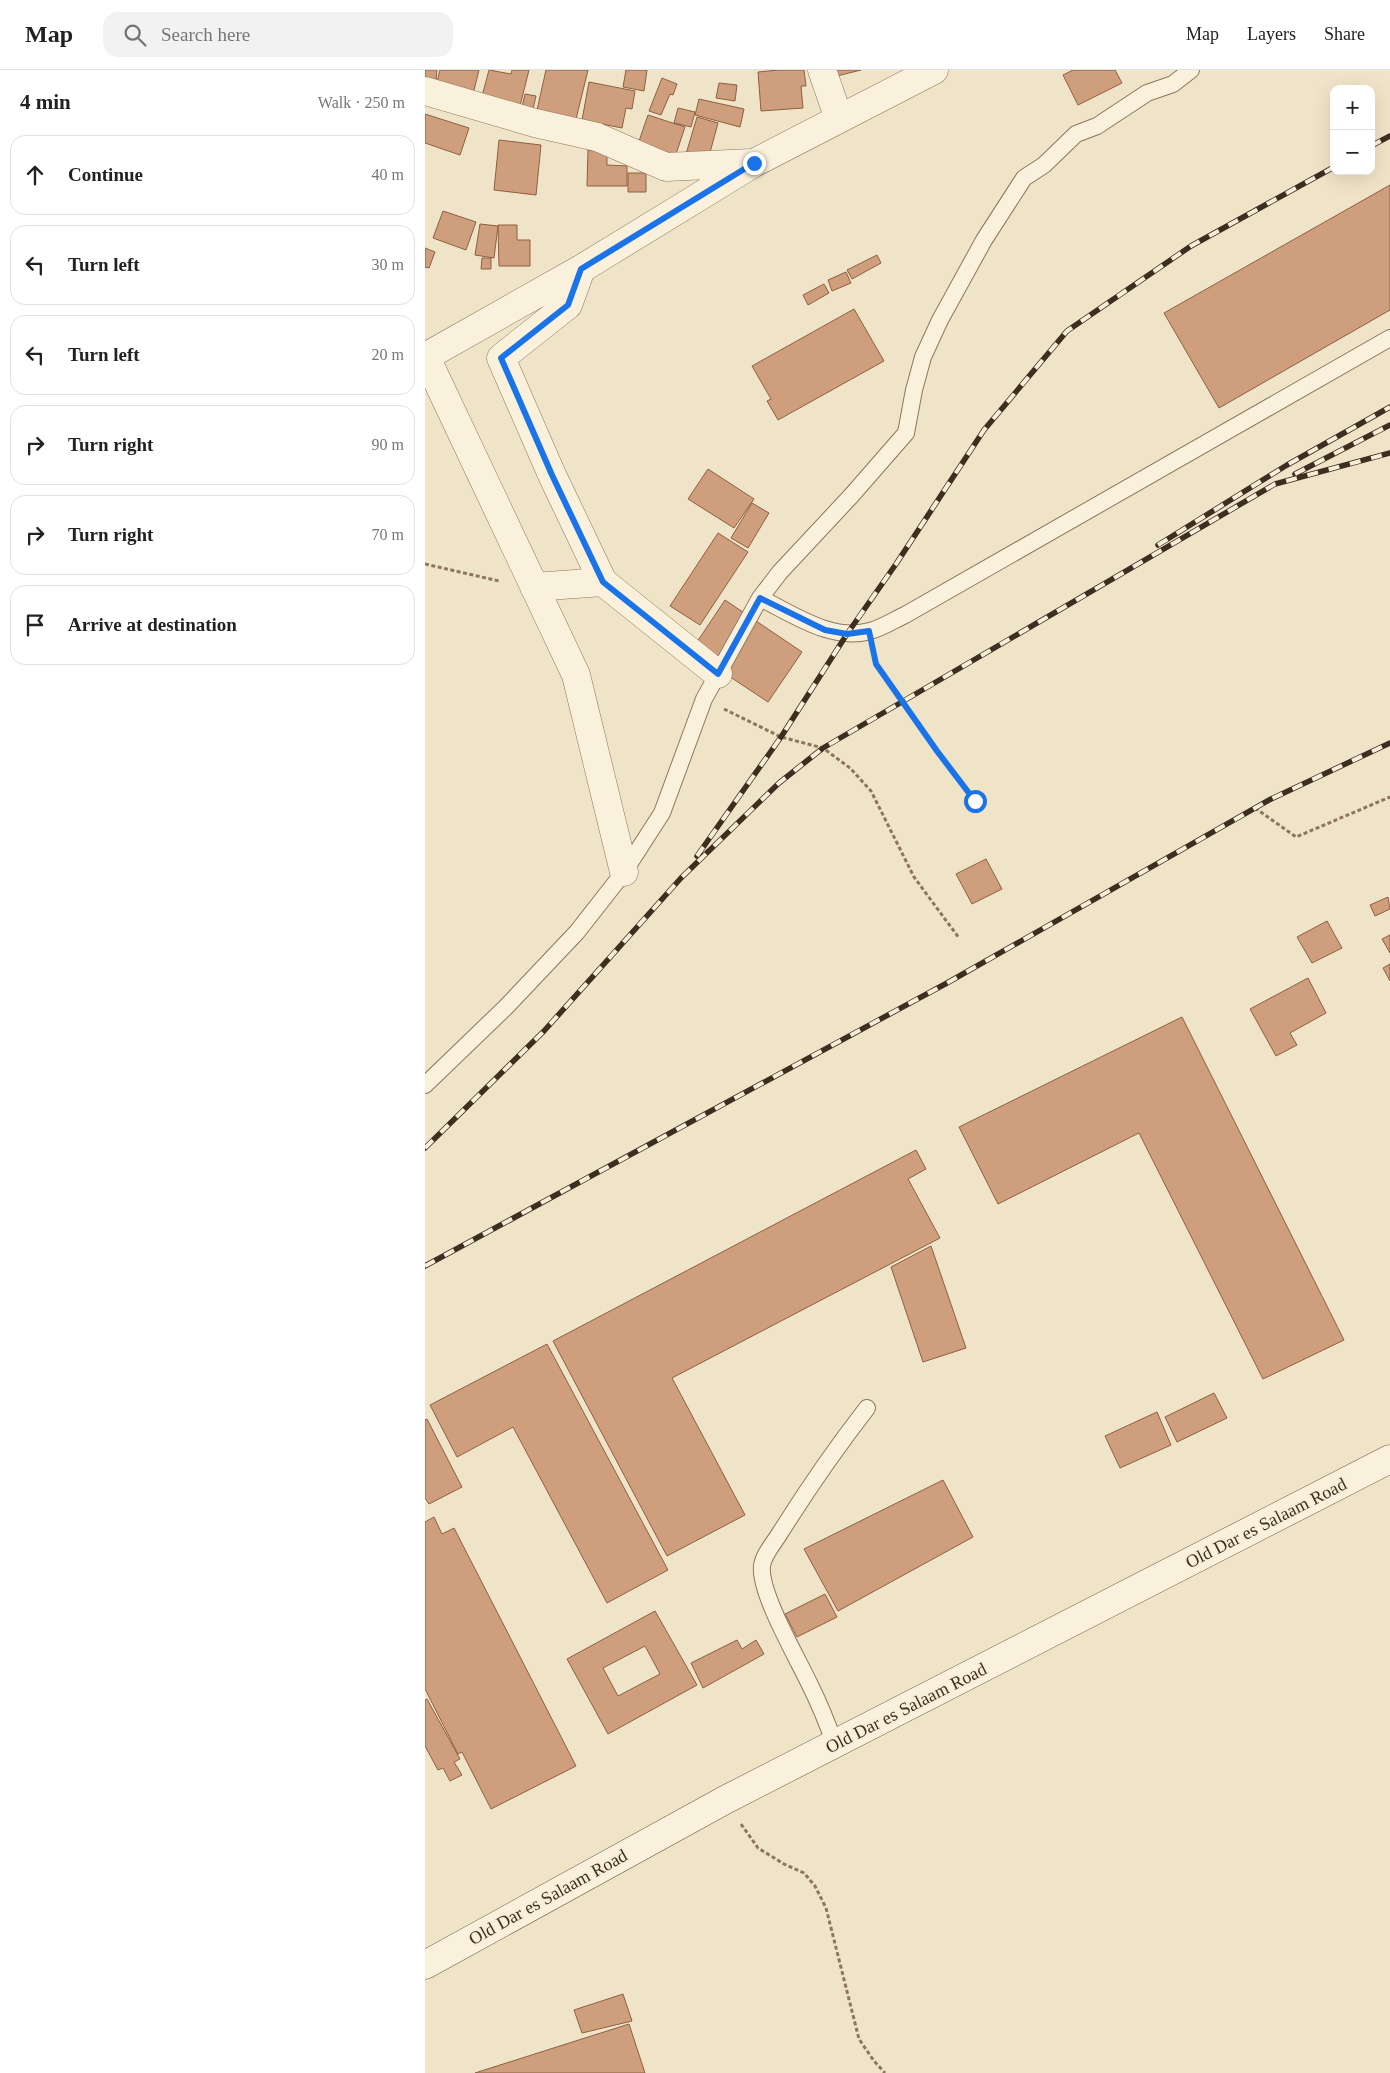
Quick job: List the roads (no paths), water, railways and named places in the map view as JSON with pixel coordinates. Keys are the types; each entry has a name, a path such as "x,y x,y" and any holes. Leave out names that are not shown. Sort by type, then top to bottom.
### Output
{"street":[{"path":"821,70 839,119"},
{"path":"624,872 576,675 425,356 581,269 754,163 934,70"},
{"path":"425,91 535,123 597,137 666,167 754,163"},
{"path":"501,358 568,305 581,269"},
{"path":"484,324 603,582 718,674"},
{"path":"534,587 603,582"},
{"name":"Old Dar es Salaam Road","path":"425,1965 725,1800 1390,1459"}],"lane":[{"path":"425,1085 526,987 577,932 624,872 662,813 703,699 760,598 780,572 851,496 906,433 914,390 923,357 940,320 984,240 1024,178 1044,166 1076,134 1097,126 1147,93 1173,84 1191,70"},
{"path":"760,598 825,630 847,634 869,631 905,615 1390,338"},
{"path":"835,1745 815,1695 768,1598 762,1578 762,1566 766,1554 795,1509 867,1408"}],"railway":[{"path":"1375,144 1390,136"},
{"path":"697,856 781,737 847,634 896,564 984,430 1067,331 1191,246 1330,169"},
{"path":"1158,545 1287,465 1390,407"},
{"path":"1295,474 1390,425"},
{"path":"425,1148 544,1031 681,878 779,783 823,748 1275,484 1390,453"},
{"path":"425,1266 947,983 1271,799 1390,743"}]}
